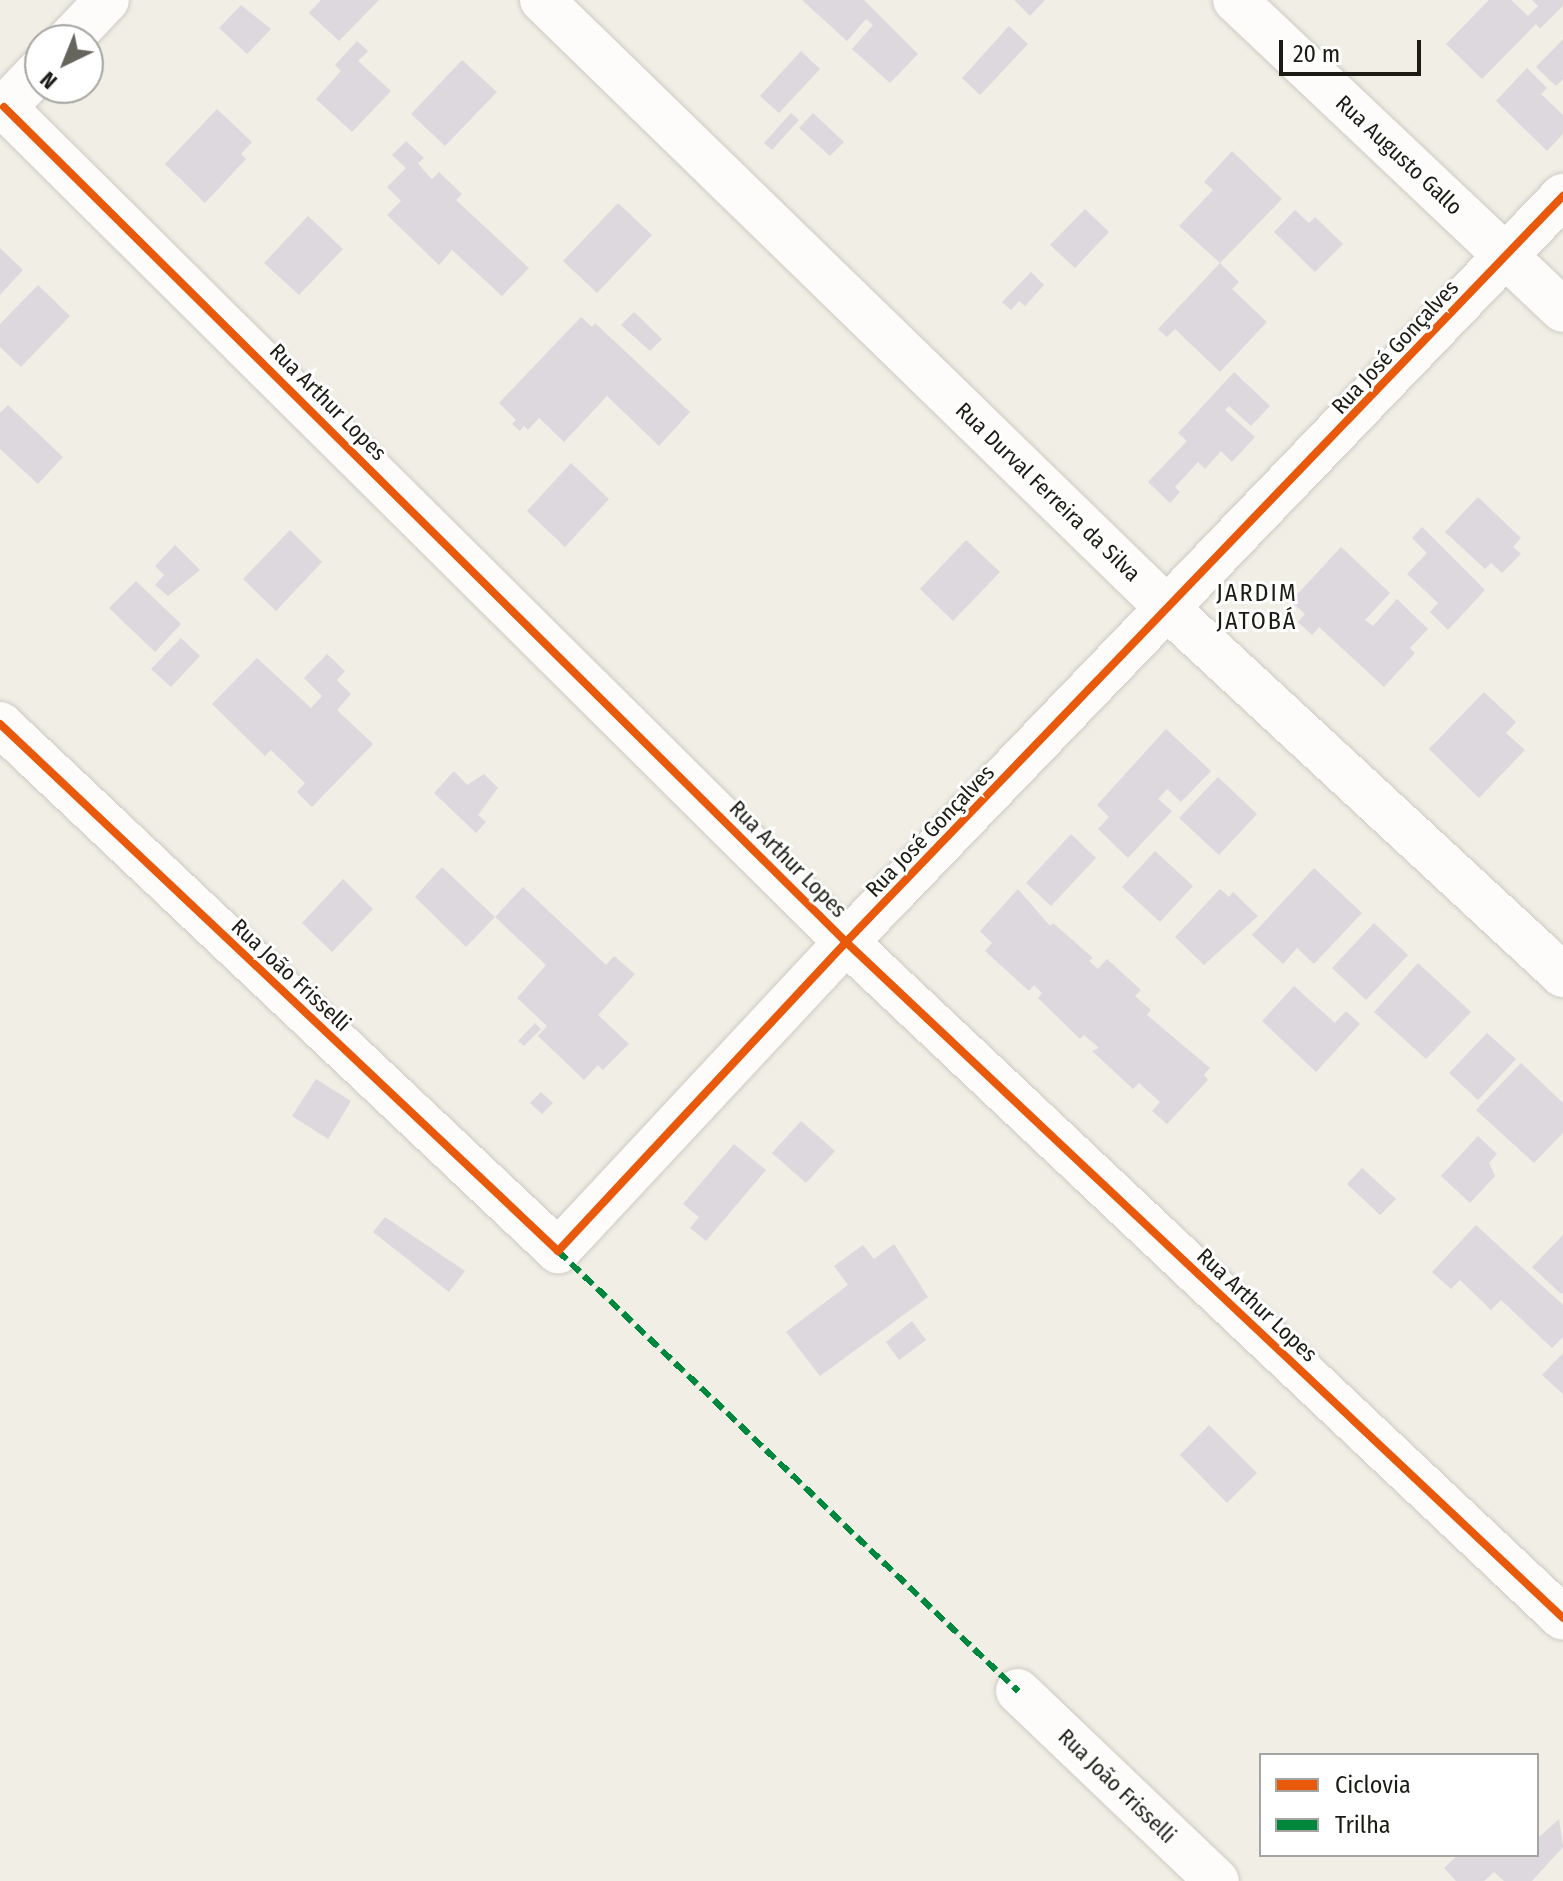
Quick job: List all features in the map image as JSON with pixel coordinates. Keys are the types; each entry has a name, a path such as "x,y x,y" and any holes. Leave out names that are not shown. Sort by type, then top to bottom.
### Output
{"street":[{"path":"84,24 107,0"},
{"name":"Rua Durval Ferreira da Silva","path":"542,0 1170,611 1563,975"},
{"name":"Rua Augusto Gallo","path":"1235,0 1563,310"},
{"path":"2,109 24,86"},
{"name":"Rua Arthur Lopes","path":"2,109 846,942 1563,1618"},
{"name":"Rua José Gonçalves","path":"558,1251 846,942 1170,611 1563,196"},
{"name":"Rua João Frisselli","path":"0,724 558,1251"},
{"name":"Rua João Frisselli","path":"1018,1691 1217,1881"}],"building":[{"path":"321,0 379,0 339,41 309,13"},
{"path":"802,0 864,0 918,54 890,83 852,49 873,25 866,19 847,41"},
{"path":"1014,0 1045,0 1030,16"},
{"path":"1489,0 1511,0 1528,16 1538,6 1532,0 1563,0 1563,6 1540,29 1536,24 1482,79 1446,44"},
{"path":"241,5 271,29 247,54 219,28"},
{"path":"1009,26 1028,44 980,95 962,78"},
{"path":"1563,39 1563,79 1556,86 1536,67"},
{"path":"357,41 368,51 358,61 391,91 352,132 316,99 341,71 335,65"},
{"path":"801,51 820,69 779,113 760,96"},
{"path":"462,60 497,92 445,146 411,114"},
{"path":"1527,68 1547,88 1541,94 1563,115 1563,134 1547,151 1496,101"},
{"path":"217,109 252,142 241,154 246,159 205,203 165,164"},
{"path":"791,113 799,120 772,150 764,143"},
{"path":"813,113 844,142 830,156 799,128"},
{"path":"406,141 424,158 418,163 426,173 432,179 439,172 462,194 456,200 529,268 502,296 452,250 439,265 387,215 401,201 387,187 406,168 392,155"},
{"path":"1232,151 1282,199 1220,263 1179,226 1213,190 1204,182"},
{"path":"618,203 652,235 597,293 563,261"},
{"path":"1085,209 1109,232 1075,268 1050,245"},
{"path":"1295,210 1309,223 1315,217 1343,244 1315,272 1274,232"},
{"path":"308,216 343,249 299,295 264,263"},
{"path":"0,248 23,270 0,295"},
{"path":"1220,263 1239,282 1232,289 1267,322 1220,372 1175,329 1167,337 1158,329"},
{"path":"1031,272 1044,285 1025,306 1019,301 1011,310 1002,302"},
{"path":"38,285 70,316 21,367 0,347 0,324"},
{"path":"634,312 662,339 650,351 621,325"},
{"path":"581,317 592,327 595,323 690,412 659,446 607,396 564,442 539,418 528,430 524,426 520,431 512,424 516,420 499,403"},
{"path":"1234,372 1270,406 1251,426 1229,406 1225,410 1255,437 1232,462 1221,451 1205,469 1198,462 1175,487 1180,492 1170,503 1148,482 1187,441 1178,433"},
{"path":"8,405 63,457 38,484 0,449 0,413"},
{"path":"571,463 609,499 565,547 527,511"},
{"path":"1478,497 1521,538 1513,547 1521,554 1502,573 1491,563 1485,569 1445,532"},
{"path":"1422,527 1485,590 1448,630 1430,612 1438,603 1407,574 1427,553 1412,538"},
{"path":"290,530 322,562 276,611 243,579"},
{"path":"966,540 1000,572 953,621 920,589"},
{"path":"175,545 200,570 168,596 155,585 164,575 155,566"},
{"path":"1341,547 1390,593 1365,620 1373,626 1397,599 1428,629 1410,648 1415,653 1384,687 1319,627 1312,635 1298,622 1305,614 1291,601"},
{"path":"136,581 181,624 155,652 109,608"},
{"path":"181,638 200,656 171,687 151,669"},
{"path":"327,654 345,671 337,680 351,694 337,710 373,744 312,807 297,792 305,783 271,750 265,756 212,704 257,658 311,708 322,696 304,678"},
{"path":"1484,692 1516,722 1506,733 1525,750 1479,798 1429,749"},
{"path":"1166,729 1211,771 1181,802 1167,789 1158,799 1172,811 1128,858 1098,829 1109,817 1097,805"},
{"path":"454,771 467,785 484,774 498,788 478,815 486,822 476,833 434,793"},
{"path":"1218,777 1257,814 1219,855 1179,818"},
{"path":"1071,834 1096,858 1051,906 1026,883"},
{"path":"1155,851 1193,886 1160,922 1122,887"},
{"path":"442,867 495,917 466,947 415,897"},
{"path":"1314,868 1362,913 1314,964 1297,948 1283,964 1252,935"},
{"path":"343,879 373,909 332,952 302,923"},
{"path":"523,887 606,965 614,956 635,974 598,1015 629,1044 603,1070 598,1065 584,1080 538,1036 547,1026 517,998 546,965 495,917"},
{"path":"1018,889 1050,926 1053,923 1093,958 1089,961 1098,969 1107,959 1141,990 1135,996 1151,1010 1147,1015 1210,1068 1204,1075 1208,1080 1167,1124 1152,1111 1160,1102 1139,1083 1133,1089 1092,1051 1099,1048 1084,1035 1080,1039 1038,998 1042,993 1034,985 1029,991 985,951 992,943 980,931"},
{"path":"1220,889 1229,897 1233,892 1258,916 1204,965 1175,937"},
{"path":"1374,923 1408,955 1366,1000 1332,968"},
{"path":"1418,963 1471,1012 1426,1059 1374,1012"},
{"path":"1294,986 1335,1023 1346,1011 1360,1024 1316,1072 1262,1021"},
{"path":"535,1023 541,1029 524,1046 518,1041"},
{"path":"1487,1033 1516,1059 1478,1100 1449,1073"},
{"path":"1521,1063 1563,1103 1563,1133 1534,1163 1476,1110"},
{"path":"316,1079 351,1101 328,1139 292,1116"},
{"path":"541,1092 553,1103 542,1114 530,1103"},
{"path":"801,1121 835,1151 806,1183 772,1153"},
{"path":"1478,1136 1497,1154 1489,1163 1495,1176 1470,1203 1441,1176"},
{"path":"734,1144 766,1170 706,1241 690,1228 699,1217 683,1204"},
{"path":"1362,1168 1396,1199 1380,1215 1347,1184"},
{"path":"385,1217 465,1271 449,1292 373,1232"},
{"path":"1476,1225 1563,1305 1563,1337 1552,1348 1501,1300 1491,1310 1460,1280 1451,1289 1432,1272"},
{"path":"1563,1235 1563,1293 1561,1294 1532,1267"},
{"path":"894,1244 928,1297 820,1376 786,1332 848,1285 834,1266 863,1245 874,1259"},
{"path":"912,1321 926,1340 899,1360 886,1342"},
{"path":"1563,1353 1563,1394 1542,1375"},
{"path":"1209,1425 1257,1473 1227,1503 1180,1455"},
{"path":"1559,1819 1563,1847 1532,1881 1504,1881 1494,1872 1484,1881 1456,1881 1444,1868 1456,1857 1539,1857 1539,1837"}],"marked path":[{"path":"558,1251 1018,1691"}],"cycle path":[{"path":"4,107 846,942 1563,1618"},
{"path":"0,724 558,1251 846,942 1563,196"}],"district":[{"name":"JARDIM JATOBÁ","path":"1257,608"}]}
